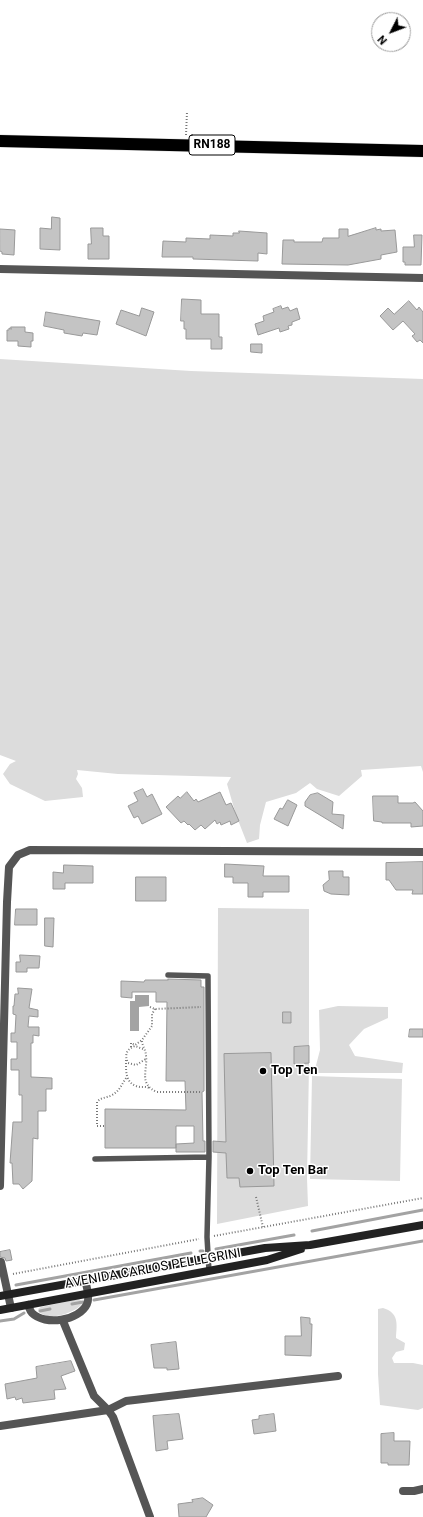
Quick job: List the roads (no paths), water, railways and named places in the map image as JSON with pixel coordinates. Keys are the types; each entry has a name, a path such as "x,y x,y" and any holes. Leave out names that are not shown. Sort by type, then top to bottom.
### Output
{"highway":[{"name":"RN188","path":"0,141 423,151"}],"main road":[{"name":"AVENIDA CARLOS PELLEGRINI","path":"4,1295 265,1248 310,1245 423,1225"},
{"name":"AVENIDA CARLOS PELLEGRINI","path":"0,1310 266,1260 310,1245"}],"street":[{"path":"0,269 423,278"},
{"path":"0,1186 7,902 9,867 18,855 30,850 423,852"},
{"path":"1,1262 4,1275 4,1295 11,1308"},
{"path":"28,1305 31,1312 38,1317 47,1320 62,1321 82,1311 88,1304 88,1293 85,1280"},
{"path":"62,1321 94,1396 113,1417 150,1517"},
{"path":"0,1426 108,1410 126,1401 338,1376"},
{"path":"403,1491 423,1489"}],"lane":[{"path":"168,975 208,976 209,1157 207,1238 209,1271"},
{"path":"95,1159 209,1157"}],"waterway":[{"path":"312,1231 423,1210"},
{"path":"216,1249 294,1235"},
{"path":"94,1300 423,1241"},
{"path":"16,1285 191,1253"},
{"path":"72,1304 83,1302"},
{"path":"40,1311 50,1309"},
{"path":"0,1321 14,1319 24,1313"}],"place":[{"name":"Top Ten","path":"263,1071"},
{"name":"Top Ten Bar","path":"250,1171"}]}
